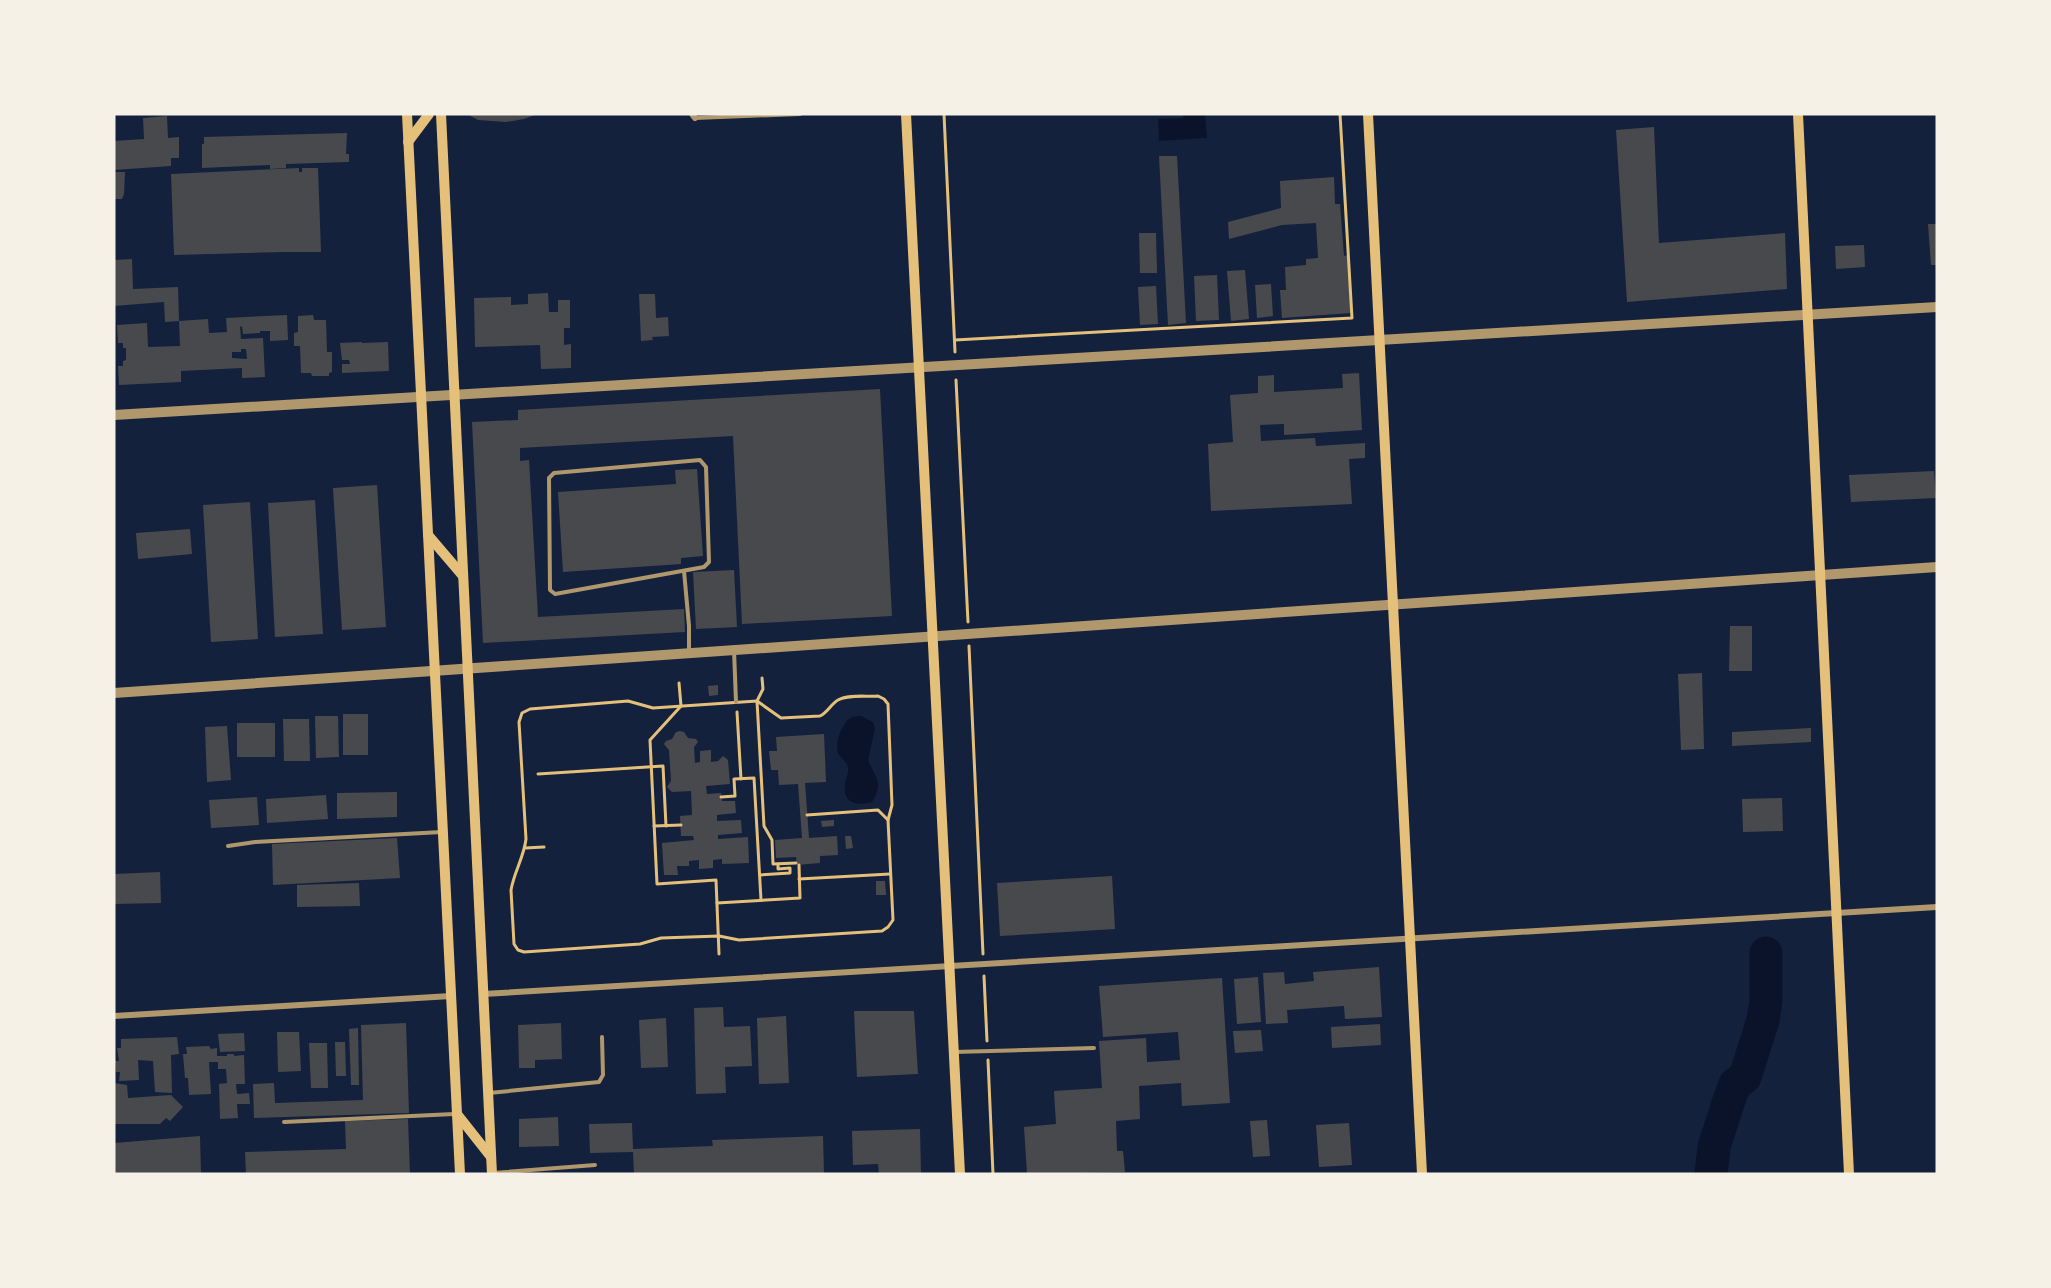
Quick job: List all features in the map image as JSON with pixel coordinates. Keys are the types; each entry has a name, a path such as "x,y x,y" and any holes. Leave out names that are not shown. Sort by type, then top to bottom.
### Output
{"main road":[{"path":"407,114 460,1174"},
{"path":"408,142 429,114"},
{"path":"441,114 492,1173"},
{"path":"906,114 960,1174"},
{"path":"1368,114 1422,1174"},
{"path":"1798,114 1849,1174"},
{"path":"428,535 463,576"},
{"path":"456,1114 491,1157"}],"street":[{"path":"114,415 1937,307"},
{"path":"114,693 1937,567"},
{"path":"483,994 1937,907"},
{"path":"114,1016 451,996"}],"lane":[{"path":"693,116 800,114"},
{"path":"700,460 706,467 709,562 704,567 684,571 555,594 550,590 549,478 554,473 700,460"},
{"path":"684,571 689,653"},
{"path":"734,650 736,702"},
{"path":"228,846 255,842 442,832"},
{"path":"488,1093 598,1082 603,1075 602,1037"},
{"path":"954,1052 1094,1048"},
{"path":"284,1122 456,1114"},
{"path":"492,1173 595,1165"}],"path":[{"path":"944,114 955,340 1352,318 1340,114"},
{"path":"956,381 967,606"},
{"path":"969,649 983,939"},
{"path":"717,903 801,898 797,864 774,864 772,840 764,826 757,701 763,689 762,678"},
{"path":"679,683 681,706 650,740 657,884 716,880 719,954"},
{"path":"878,696 885,699 888,704 892,805 888,819 893,920 888,927 882,931 739,940 719,936 661,939 640,944 524,952 518,950 514,944 511,890 526,839 519,722 522,713 530,709 628,701 654,708 757,701 781,718 820,716 842,698 878,696"},
{"path":"736,702 741,779"},
{"path":"538,774 663,766 666,825"},
{"path":"721,797 735,796 734,779 754,778 761,900"},
{"path":"807,815 878,810 888,819"},
{"path":"654,826 681,825"},
{"path":"757,826 764,826"},
{"path":"525,848 544,847"},
{"path":"760,874 790,873 790,868 778,869 778,864"},
{"path":"799,879 891,874"},
{"path":"984,980 993,1174"}],"water":[{"path":"1183,114 1205,114 1207,138 1159,141 1158,119 1183,118"},
{"path":"861,716 873,722 875,729 868,760 876,776 878,790 872,802 861,804 848,800 846,796 845,784 848,768 837,751 837,746 848,719"}],"building":[{"path":"467,114 537,114 506,122 478,120"},
{"path":"167,116 168,138 179,137 179,158 171,158 171,166 114,170 114,141 144,139 143,118"},
{"path":"1654,127 1659,243 1785,233 1787,289 1627,302 1616,130"},
{"path":"347,133 346,154 349,154 349,162 286,164 286,168 270,169 270,165 202,168 204,137"},
{"path":"1159,156 1177,156 1186,323 1168,325"},
{"path":"299,168 299,172 302,172 302,168 318,168 321,252 174,255 171,174"},
{"path":"114,172 125,172 122,199 114,199"},
{"path":"1334,177 1335,204 1340,204 1344,256 1348,255 1351,313 1282,318 1280,290 1286,290 1285,267 1306,265 1306,259 1318,258 1316,223 1282,225 1229,239 1228,222 1281,208 1280,181"},
{"path":"1928,224 1937,224 1937,265 1931,265"},
{"path":"1139,233 1156,233 1157,273 1140,273"},
{"path":"1864,245 1865,267 1836,269 1835,246"},
{"path":"132,259 133,289 178,287 179,321 165,322 164,302 114,306 114,260"},
{"path":"1245,270 1249,319 1231,321 1227,271"},
{"path":"1217,275 1219,320 1196,321 1194,276"},
{"path":"1271,284 1273,316 1257,318 1255,285"},
{"path":"1156,286 1158,324 1140,325 1138,287"},
{"path":"548,293 549,312 558,312 558,300 570,300 570,328 564,328 564,345 571,344 571,368 541,369 540,345 475,347 474,298 511,297 511,305 528,304 528,294"},
{"path":"639,294 655,294 656,318 668,317 669,336 652,337 653,340 641,341"},
{"path":"287,315 288,340 270,341 270,331 243,334 242,326 240,327 241,339 263,338 265,377 242,378 242,368 181,371 181,382 119,385 118,366 123,366 123,361 126,360 126,348 123,348 123,343 118,343 117,325 147,323 148,347 180,346 179,321 208,319 209,333 227,332 226,318","holes":["241,349 246,349 247,359 232,358 232,352 241,352"]},
{"path":"313,315 314,320 326,320 327,352 332,352 332,372 329,376 312,376 311,373 301,373 300,346 294,346 294,333 298,332 298,316"},
{"path":"388,342 389,371 342,373 342,364 350,364 349,360 342,360 340,343"},
{"path":"1359,373 1362,430 1284,435 1284,424 1260,425 1261,441 1315,438 1316,446 1365,443 1365,458 1349,459 1352,504 1211,511 1208,444 1233,442 1230,395 1258,393 1258,376 1274,375 1274,392 1343,388 1342,374"},
{"path":"880,389 892,616 742,624 733,436 520,448 520,461 529,460 538,617 684,609 685,632 483,643 472,422 518,420 518,410"},
{"path":"697,469 703,556 681,558 681,564 563,572 558,492 676,484 675,470"},
{"path":"1934,471 1936,498 1851,502 1849,475"},
{"path":"377,485 386,627 342,630 333,488"},
{"path":"315,500 323,634 275,637 268,503"},
{"path":"250,502 258,639 211,642 203,505"},
{"path":"190,529 192,554 138,559 136,533"},
{"path":"734,570 737,627 696,629 693,572"},
{"path":"1730,626 1752,626 1752,671 1729,671"},
{"path":"1702,673 1704,749 1681,750 1678,674"},
{"path":"718,685 718,695 709,696 708,686"},
{"path":"343,714 368,714 368,755 343,755"},
{"path":"315,716 338,716 339,757 316,758"},
{"path":"283,719 309,719 310,761 284,761"},
{"path":"237,723 275,723 275,757 237,757"},
{"path":"227,726 231,780 207,782 205,727"},
{"path":"1811,728 1811,742 1732,746 1732,732"},
{"path":"680,731 684,732 688,738 696,739 698,742 694,747 695,763 700,762 700,751 711,750 711,762 718,761 723,756 728,760 730,784 706,786 707,794 721,793 722,801 735,801 736,813 717,815 717,821 741,820 742,833 718,835 718,839 748,837 749,863 722,864 722,859 713,860 713,868 699,869 699,860 689,861 689,866 677,866 678,875 664,875 662,843 694,840 693,836 681,836 680,816 692,815 691,791 672,792 667,787 671,781 669,750 664,744"},
{"path":"824,734 826,782 805,783 809,838 837,836 838,855 820,856 820,863 797,865 796,857 776,858 775,840 802,838 798,784 779,785 778,770 771,770 769,751 777,751 776,737"},
{"path":"397,792 397,817 337,819 337,793"},
{"path":"326,795 328,819 267,823 266,799"},
{"path":"257,797 259,825 211,828 209,800"},
{"path":"1782,798 1783,831 1743,832 1742,799"},
{"path":"834,820 834,826 822,827 821,821"},
{"path":"845,836 851,836 853,848 846,849"},
{"path":"397,838 400,878 273,885 272,844"},
{"path":"160,872 161,903 114,904 114,874"},
{"path":"1112,876 1115,929 1000,936 997,883"},
{"path":"876,881 885,881 886,895 876,895"},
{"path":"359,883 360,906 297,907 297,885"},
{"path":"1379,967 1382,1017 1345,1019 1344,1006 1287,1010 1288,1023 1266,1024 1263,973 1284,972 1285,984 1314,981 1313,972"},
{"path":"1258,977 1261,1022 1237,1024 1234,979"},
{"path":"1222,978 1230,1103 1182,1106 1181,1083 1139,1086 1140,1119 1116,1121 1117,1151 1123,1151 1125,1172 1027,1174 1024,1127 1056,1124 1054,1091 1102,1088 1099,1041 1146,1038 1147,1062 1180,1060 1178,1032 1103,1037 1099,986"},
{"path":"723,1007 724,1027 750,1026 752,1066 725,1067 726,1093 696,1094 694,1008"},
{"path":"854,1011 914,1011 918,1074 857,1077"},
{"path":"786,1016 789,1083 759,1084 757,1018"},
{"path":"666,1018 668,1067 641,1068 639,1020"},
{"path":"406,1023 409,1113 254,1118 253,1084 274,1083 275,1103 363,1100 361,1025"},
{"path":"561,1023 562,1059 535,1060 535,1068 519,1068 518,1025"},
{"path":"1380,1024 1381,1045 1332,1048 1331,1027"},
{"path":"358,1028 359,1085 351,1085 349,1029"},
{"path":"1261,1030 1263,1051 1235,1053 1233,1031"},
{"path":"277,1032 299,1032 301,1071 278,1072"},
{"path":"244,1033 245,1051 220,1052 218,1034"},
{"path":"177,1037 179,1054 171,1055 172,1093 155,1092 153,1061 138,1060 139,1080 119,1081 120,1072 116,1072 115,1061 119,1061 117,1048 121,1048 121,1039"},
{"path":"335,1042 345,1042 346,1076 336,1076"},
{"path":"309,1043 327,1043 328,1088 311,1088"},
{"path":"209,1046 211,1049 217,1048 217,1056 244,1055 245,1084 236,1084 237,1094 249,1093 250,1104 237,1104 238,1118 220,1119 219,1084 227,1083 226,1069 218,1069 218,1062 209,1062 211,1094 189,1095 183,1054 187,1054 186,1047"},
{"path":"114,1083 127,1085 128,1098 171,1095 183,1107 170,1121 166,1118 160,1124 114,1124"},
{"path":"558,1117 559,1146 519,1147 519,1119"},
{"path":"408,1119 410,1174 246,1174 245,1152 346,1149 345,1121"},
{"path":"1267,1120 1270,1156 1253,1157 1250,1121"},
{"path":"632,1123 633,1149 713,1146 712,1140 823,1136 824,1174 634,1174 633,1152 590,1153 589,1124"},
{"path":"1349,1123 1352,1165 1319,1167 1316,1125"},
{"path":"920,1129 921,1174 879,1174 878,1164 853,1165 852,1131"},
{"path":"200,1136 201,1174 114,1174 114,1143"}],"waterway":[{"path":"1711,1174 1714,1147 1729,1100 1735,1084 1745,1077 1763,1020 1766,1001 1766,953"}]}
